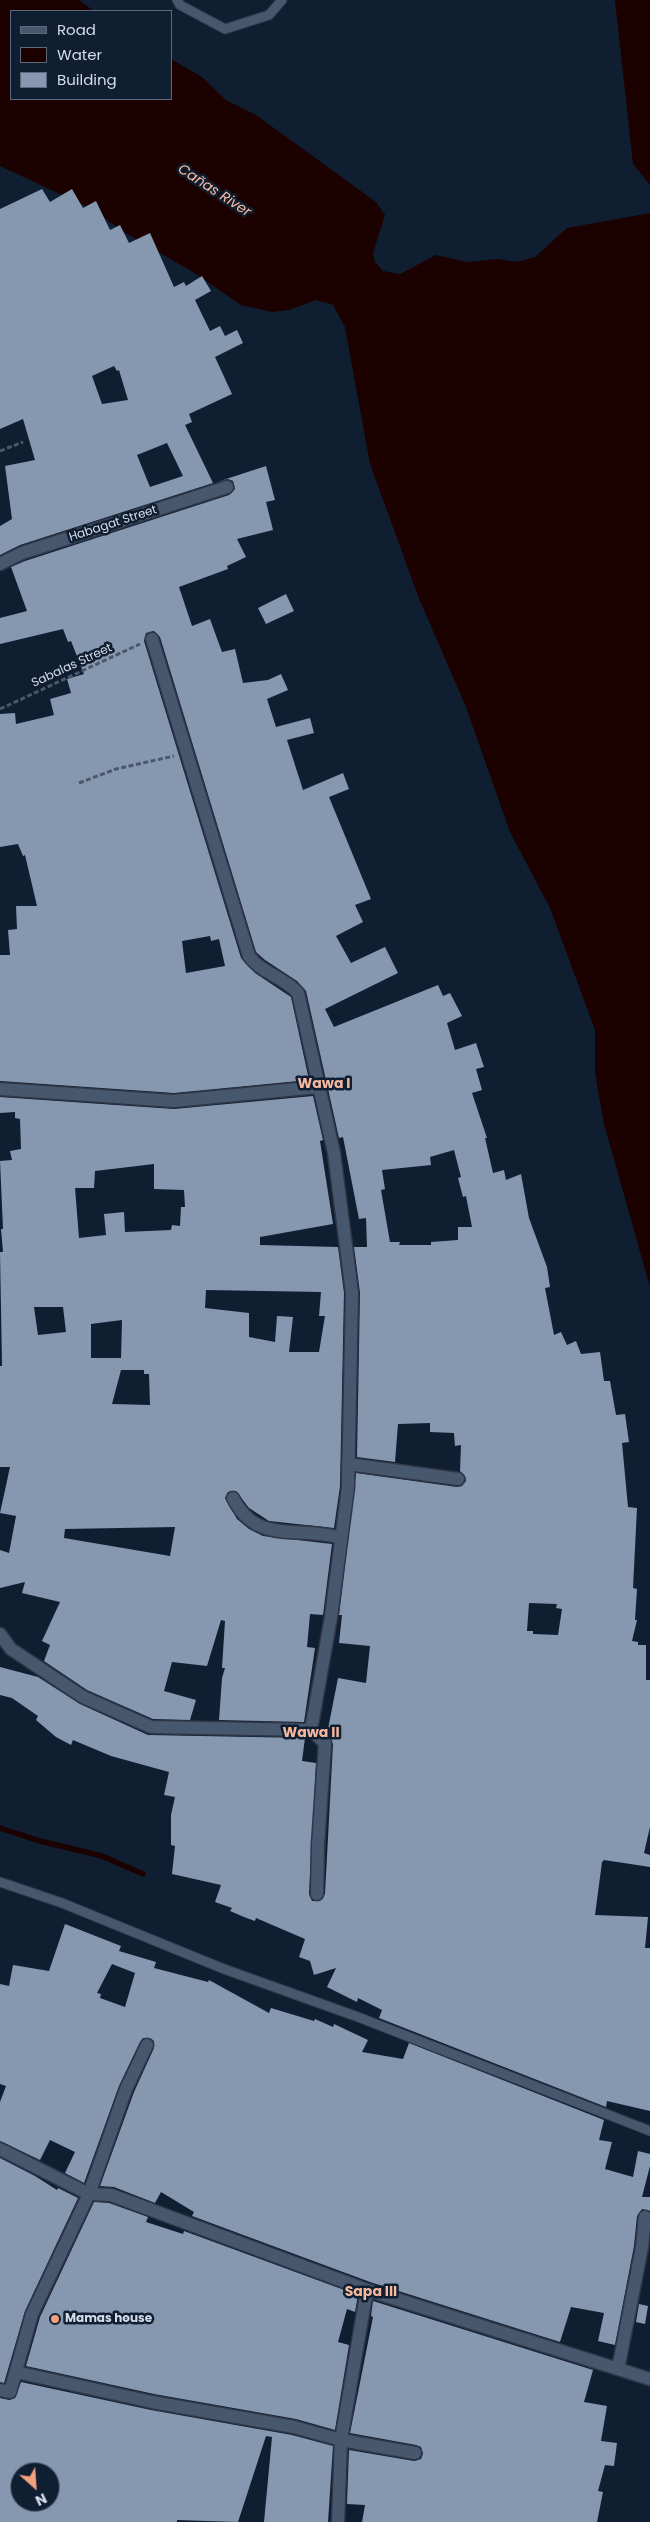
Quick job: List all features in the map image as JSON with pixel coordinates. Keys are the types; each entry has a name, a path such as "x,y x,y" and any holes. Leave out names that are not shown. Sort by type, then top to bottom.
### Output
{"street":[{"name":"Habagat Street","path":"0,564 22,553 227,487"},
{"path":"152,639 249,956 254,963 291,985 298,993 334,1153 352,1294 348,1464 332,1617 311,1730"},
{"path":"0,1089 174,1101 318,1087"},
{"path":"348,1464 458,1479"},
{"path":"233,1498 245,1518 267,1530 324,1533 341,1538"},
{"path":"0,1634 11,1649 83,1696 151,1727 311,1730 325,1743 318,1845 317,1894"},
{"path":"0,2390 10,2392 32,2314 89,2194 126,2089 147,2045"},
{"path":"0,2150 89,2194 111,2195 367,2290 650,2379"},
{"path":"618,2369 642,2247 646,2217"},
{"path":"338,2522 341,2440 367,2290"},
{"path":"16,2372 152,2402 294,2427 341,2440 416,2453"}],"lane":[{"path":"177,0 180,5 225,29 269,15 282,0"},
{"path":"0,1882 62,1903 224,1969 358,2017 650,2131"}],"path":[{"path":"0,451 23,442"},
{"name":"Sabalas Street","path":"0,710 152,639"},
{"path":"79,783 116,769 159,761 186,752"}],"water":[{"name":"Cañas River","path":"0,0 79,0 93,10 10,10 10,100 172,100 172,60 202,77 226,100 256,115 376,202 385,215 373,253 375,262 383,271 400,274 436,255 467,262 498,259 518,262 535,257 567,228 650,213 650,1287 604,1124 595,1073 595,1030 550,908 510,832 466,707 418,596 370,464 345,327 333,305 316,300 289,310 272,312 241,305 193,272 124,232 90,208 0,166"},
{"path":"615,0 650,0 650,185 633,164"}],"building":[{"path":"42,189 50,202 72,189 83,208 96,201 110,230 120,225 129,243 150,233 174,287 184,282 186,286 202,276 211,291 195,300 210,331 220,326 225,336 237,330 243,343 215,357 232,394 189,414 192,422 185,425 213,483 20,545 0,555 0,526 12,519 5,466 35,460 23,419 0,429 0,209","holes":["114,366 117,371 119,370 128,400 102,404 92,376","167,443 183,476 150,487 137,455"]},
{"path":"266,466 275,500 266,502 273,530 237,539 246,557 227,566 228,569 179,587 192,626 210,619 222,652 235,649 243,683 268,680 281,674 288,690 267,699 276,727 310,718 314,733 287,740 303,790 343,773 349,789 329,797 371,899 355,905 363,922 336,936 351,963 385,947 398,973 325,1009 334,1027 438,985 443,996 450,993 462,1016 447,1023 455,1050 476,1043 484,1067 476,1069 482,1090 472,1093 487,1138 485,1138 493,1173 504,1170 506,1180 521,1174 529,1218 547,1267 550,1287 545,1288 554,1335 561,1332 567,1345 576,1341 581,1354 600,1352 604,1381 610,1381 616,1415 625,1414 629,1442 622,1443 628,1507 637,1508 633,1588 637,1589 635,1620 637,1620 632,1641 638,1642 638,1645 646,1645 646,1680 650,1680 650,1827 644,1853 650,1855 650,1867 604,1860 602,1862 595,1915 648,1917 645,1948 650,1948 650,2111 607,2101 606,2107 379,2018 382,2010 358,1998 357,2002 327,1987 336,1968 314,1975 310,1961 299,1957 305,1939 256,1918 255,1921 244,1917 230,1911 232,1908 215,1902 221,1885 172,1874 175,1846 171,1845 171,1815 175,1797 164,1795 169,1772 111,1756 73,1740 71,1745 56,1737 36,1720 38,1716 12,1698 0,1695 0,1667 38,1677 80,1704 148,1735 305,1738 302,1761 316,1763 309,1894 312,1901 320,1901 325,1894 333,1744 327,1734 338,1678 366,1683 370,1646 339,1643 342,1615 339,1615 356,1473 457,1487 462,1486 466,1481 465,1476 460,1471 461,1445 455,1446 454,1433 430,1432 430,1423 398,1424 395,1462 357,1457 360,1293 354,1247 367,1247 366,1218 359,1219 343,1137 339,1138 306,991 297,981 256,952 160,637 154,631 146,633 144,641 241,958 255,973 291,997 309,1080 174,1093 0,1081 0,955 10,955 8,930 17,929 16,906 37,906 25,855 23,856 18,844 0,847 0,714 15,713 16,724 54,715 50,699 71,693 67,679 84,674 71,641 68,642 63,629 0,644 0,618 27,611 11,567 229,495 235,489 233,481 228,479 217,482","holes":["210,936 211,941 219,939 225,966 186,973 182,941","454,1150 461,1177 458,1178 463,1197 466,1196 472,1227 458,1227 458,1240 431,1242 431,1245 399,1245 400,1242 390,1242 381,1190 385,1189 382,1170 431,1165 430,1157","529,1603 557,1604 556,1608 562,1609 558,1635 533,1634 533,1631 527,1631"]},
{"path":"286,594 294,611 266,624 258,608"},
{"path":"313,1096 323,1140 320,1141 333,1224 260,1237 260,1245 338,1247 344,1293 340,1486 334,1528 269,1521 249,1508 236,1491 228,1492 225,1498 237,1519 249,1529 263,1536 332,1544 323,1615 310,1614 307,1647 315,1648 304,1722 219,1720 222,1678 225,1668 222,1668 225,1621 221,1620 207,1666 172,1662 164,1691 196,1700 190,1720 153,1719 87,1690 44,1661 50,1645 42,1641 60,1602 22,1593 25,1582 0,1588 0,1550 9,1553 16,1516 0,1513 10,1467 0,1467 0,1366 2,1366 0,1252 3,1252 1,1229 3,1229 0,1161 12,1160 10,1151 21,1149 20,1119 15,1118 15,1112 0,1113 0,1097 174,1109","holes":["154,1164 154,1189 184,1190 185,1207 181,1207 180,1226 172,1225 171,1230 125,1232 124,1212 104,1214 106,1235 79,1238 75,1188 94,1188 95,1171","206,1290 321,1292 319,1316 325,1316 319,1352 289,1352 293,1317 277,1316 275,1342 249,1337 249,1313 205,1308","34,1307 63,1307 66,1332 38,1335","122,1320 121,1358 91,1358 91,1324","121,1370 144,1370 144,1374 149,1374 150,1405 112,1404","175,1527 170,1556 64,1538 65,1529"]},
{"path":"65,1924 121,1946 119,1951 156,1962 154,1968 208,1982 209,1980 269,2013 271,2008 314,2021 315,2019 333,2027 334,2024 368,2040 362,2052 403,2059 409,2043 604,2120 599,2140 612,2142 605,2169 633,2177 638,2151 650,2154 650,2166 642,2197 650,2197 650,2211 642,2209 637,2216 634,2246 615,2345 598,2341 604,2313 571,2307 560,2342 370,2282 192,2216 194,2212 161,2192 155,2203 114,2187 100,2186 134,2092 154,2048 154,2041 150,2038 143,2038 140,2042 119,2086 84,2183 65,2173 75,2152 50,2140 40,2160 0,2141 0,2102 6,2086 0,2084 0,1984 9,1986 13,1965 49,1971","holes":["112,1964 135,1973 125,2007 100,1998 101,1994 97,1993"]},
{"path":"0,2158 57,2190 58,2188 78,2198 25,2311 4,2383 0,2382"},
{"path":"94,2202 109,2203 148,2217 146,2222 183,2234 184,2231 358,2295 355,2312 347,2309 338,2342 349,2345 335,2430 296,2419 154,2394 26,2366 40,2317"},
{"path":"373,2301 593,2370 584,2402 607,2406 601,2441 617,2443 614,2466 605,2465 598,2491 603,2492 597,2522 362,2522 365,2505 347,2504 349,2450 414,2461 421,2459 423,2454 421,2447 416,2445 350,2433 373,2317 371,2316"},
{"path":"639,2304 648,2306 645,2324 636,2322"},
{"path":"21,2382 151,2410 292,2435 333,2446 328,2522 264,2522 272,2437 266,2436 238,2522 177,2520 177,2522 0,2522 0,2398 9,2400 15,2398"}],"waterway":[{"path":"0,1828 40,1841 102,1856 143,1874"}],"place":[{"name":"Mamas house","path":"55,2319"}],"district":[{"name":"Wawa I","path":"324,1084"},
{"name":"Wawa II","path":"311,1733"},
{"name":"Sapa III","path":"371,2292"}]}
